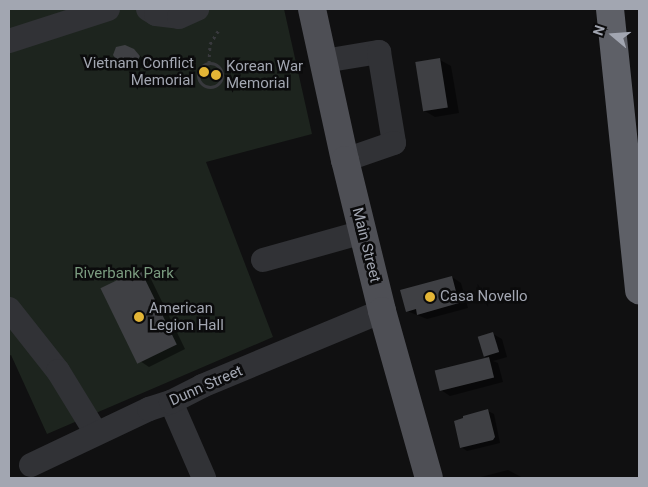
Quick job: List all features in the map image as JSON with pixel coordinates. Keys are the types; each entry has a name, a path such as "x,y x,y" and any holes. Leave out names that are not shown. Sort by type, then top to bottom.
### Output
{"highway":[{"path":"610,9 639,291"}],"main road":[{"name":"Main Street","path":"312,9 345,160 382,311 429,478"}],"street":[{"path":"9,41 108,9"},
{"path":"148,9 156,14 179,17 197,9"},
{"path":"324,61 379,52 394,143 345,160"},
{"path":"263,260 363,232"},
{"path":"9,309 58,371 96,433"},
{"name":"Dunn Street","path":"31,465 149,409 171,402 202,386 382,311"},
{"path":"171,402 204,478"}],"path":[{"path":"209,63 210,44 220,28"},
{"path":"209,63 220,69 222,74 218,84 208,88 199,81 197,75 199,70 209,63"}],"green space":[{"name":"Riverbank Park","path":"9,9 284,9 312,134 206,162 273,337 47,434 11,355 9,356"}],"building":[{"path":"125,45 134,49 140,56 136,65 129,66 118,62 113,55 116,47"},
{"path":"440,58 448,107 423,111 415,62"},
{"name":"American Legion Hall","path":"140,269 177,344 137,364 100,288"},
{"name":"Casa Novello","path":"452,276 459,303 417,315 416,309 406,312 400,290"},
{"path":"493,332 499,352 484,357 478,337"},
{"path":"489,357 494,377 440,391 435,371"},
{"path":"488,409 495,437 493,440 460,448 454,421 463,418 463,416"}],"place":[{"name":"Vietnam Conflict Memorial","path":"204,72"},
{"name":"Korean War Memorial","path":"216,75"},
{"name":"Casa Novello","path":"430,297"},
{"name":"American Legion Hall","path":"139,317"}]}
